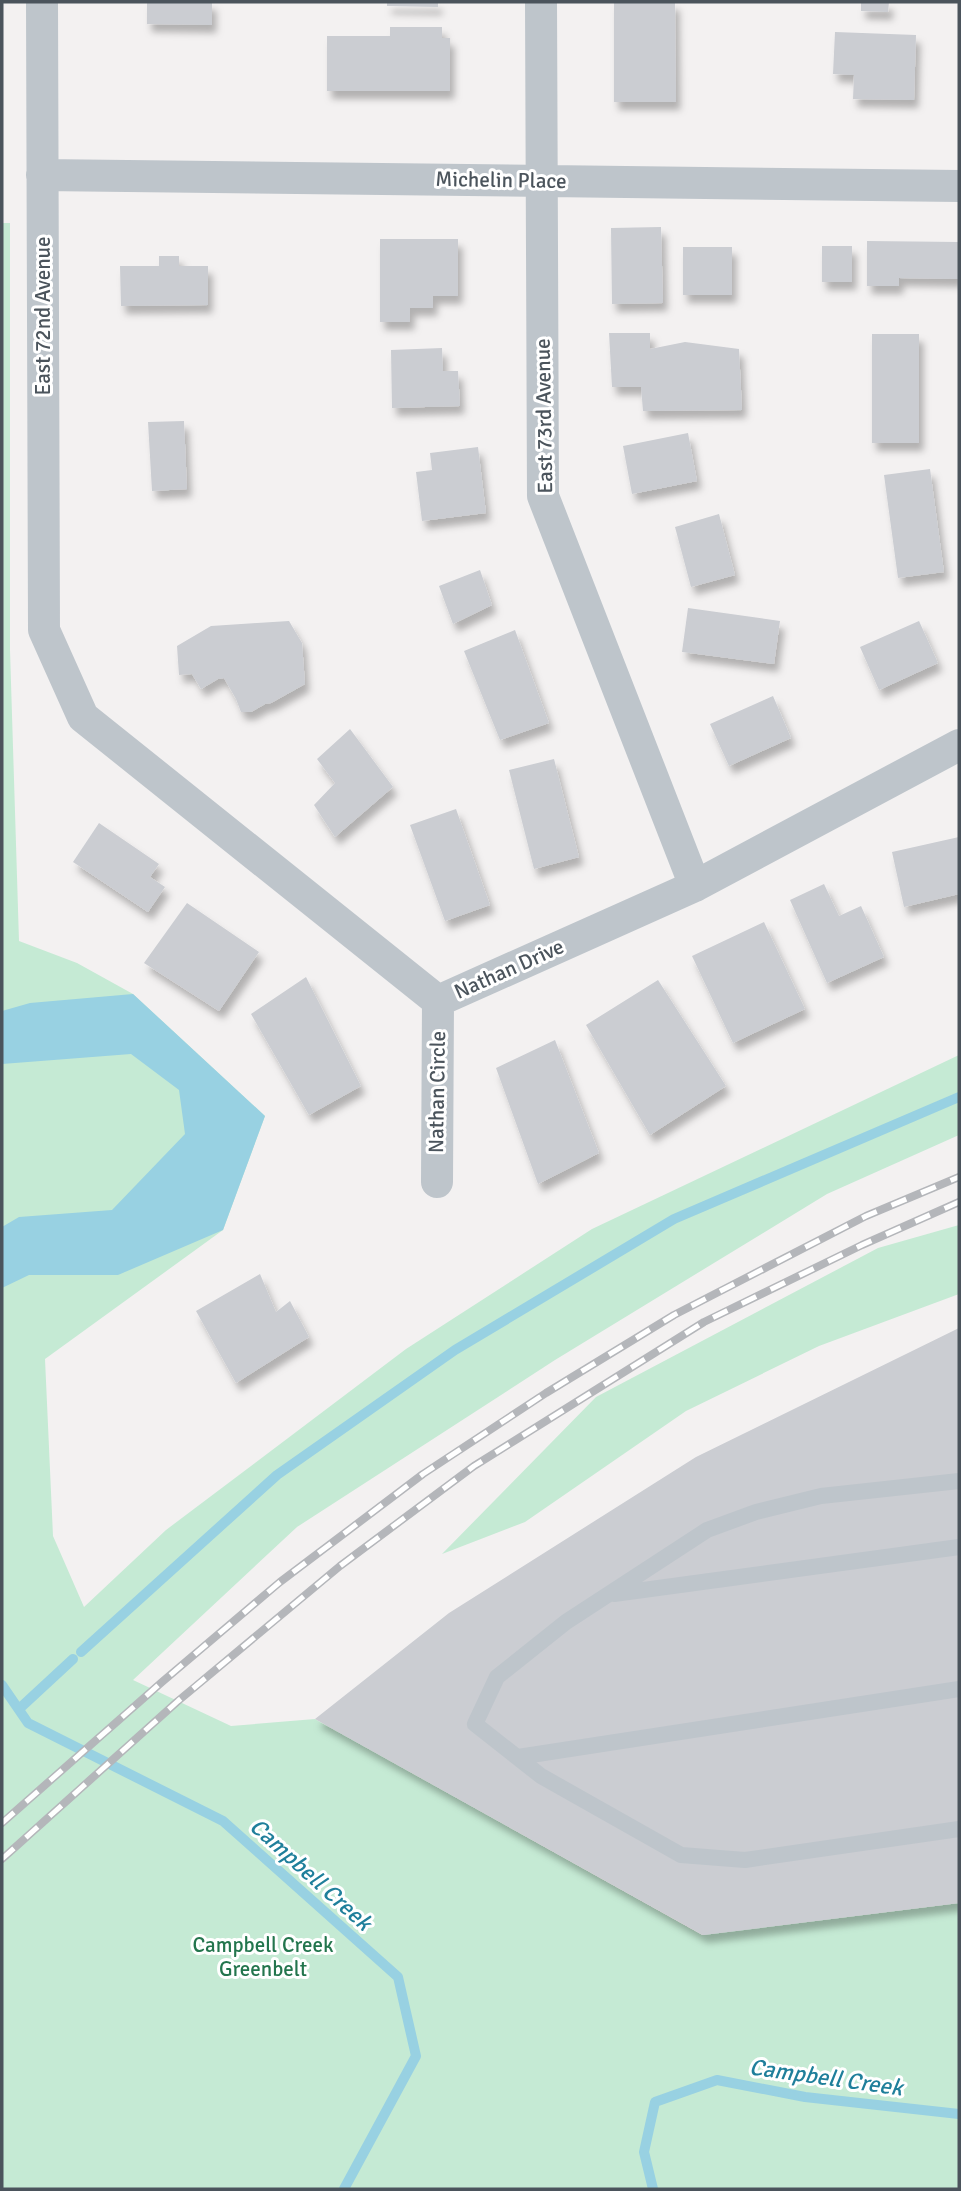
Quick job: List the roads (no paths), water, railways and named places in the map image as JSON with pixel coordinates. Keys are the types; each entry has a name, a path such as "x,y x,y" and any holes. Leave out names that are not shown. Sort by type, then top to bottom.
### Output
{"street":[{"name":"East 72nd Avenue","path":"41,2 44,629"},
{"name":"East 73rd Avenue","path":"541,2 543,496 695,886"},
{"name":"Michelin Place","path":"42,175 959,186"},
{"name":"Nathan Drive","path":"44,629 83,717 438,1001 695,886 959,745"},
{"name":"Nathan Circle","path":"437,1182 438,1001"}],"lane":[{"path":"959,1481 821,1496 756,1512 707,1530 566,1622 497,1677 475,1724 541,1776 681,1855 745,1860 959,1829"},
{"path":"608,1595 959,1547"},
{"path":"518,1757 959,1689"}],"water":[{"path":"133,994 265,1116 223,1230 118,1275 29,1275 2,1288 2,1227 19,1217 112,1210 185,1134 179,1090 131,1054 2,1064 2,1011 30,1003"}],"waterway":[{"path":"81,1652 277,1475 455,1350 674,1219 959,1097"},
{"path":"19,1709 73,1659"},
{"name":"Campbell Creek","path":"2,1685 28,1723 223,1821 398,1977 416,2056 344,2189"},
{"name":"Campbell Creek","path":"653,2189 644,2152 655,2102 717,2080 805,2097 959,2114"}],"railway":[{"path":"2,1823 280,1582 423,1474 546,1393 674,1315 866,1216 959,1177"},
{"path":"2,1859 178,1701 340,1566 474,1466 704,1322 862,1245 959,1202"}],"park label":[{"name":"Campbell Creek Greenbelt","path":"263,1957"}]}
